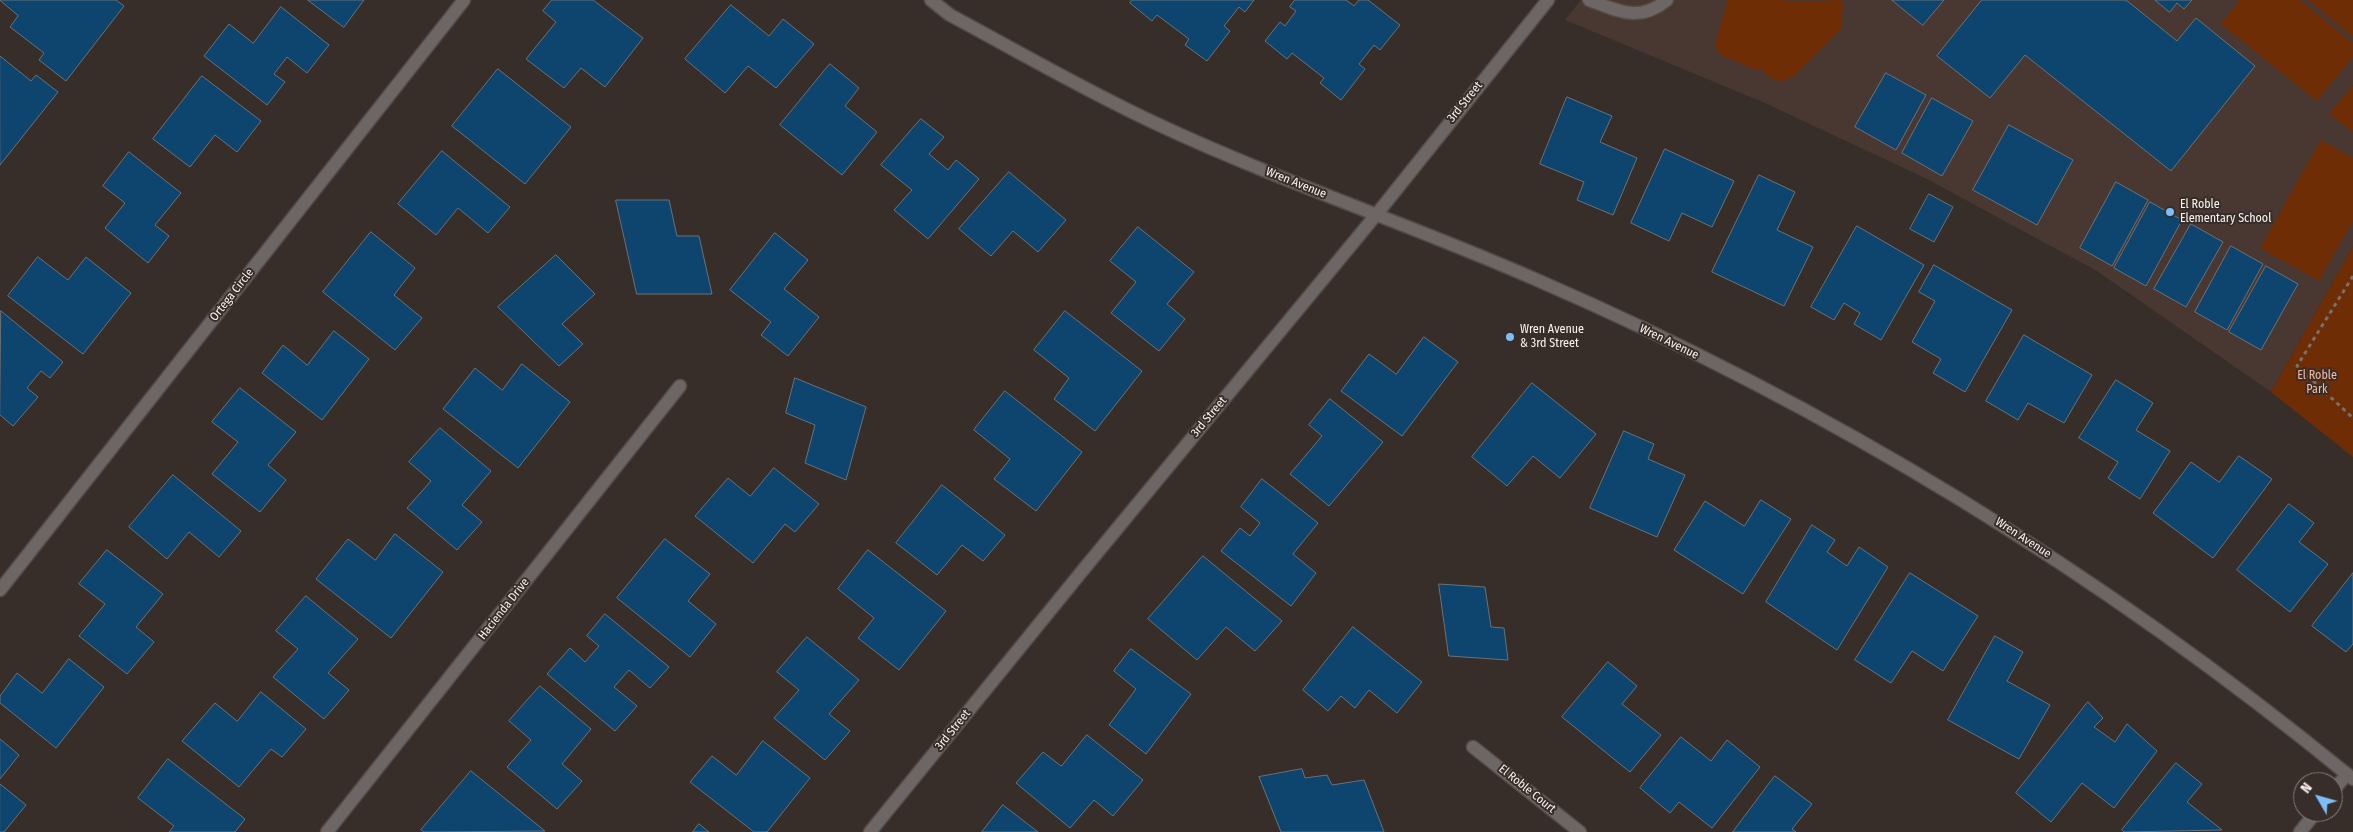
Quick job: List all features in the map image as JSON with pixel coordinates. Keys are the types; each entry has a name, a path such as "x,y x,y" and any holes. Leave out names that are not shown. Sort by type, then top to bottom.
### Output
{"street":[{"name":"Ortega Circle","path":"0,590 464,0"},
{"name":"Wren Avenue","path":"932,0 950,15 1095,95 1159,126 1538,280 1676,345 1842,428 2004,525 2126,606 2350,776"},
{"name":"3rd Street","path":"870,832 1376,215 1548,0"},
{"path":"1589,0 1634,15 1657,8 1667,0"},
{"name":"Hacienda Drive","path":"328,832 680,386"},
{"name":"El Roble Court","path":"1473,746 1580,832"},
{"path":"2300,832 2308,822"}],"path":[{"path":"2353,276 2297,366 2353,418"}],"shaded area":[{"name":"El Roble Elementary School","path":"1581,0 2353,0 2353,85 2330,114 2353,132 2353,246 2271,392 2097,271 1925,178 1765,103 1565,20"}],"green space":[{"path":"1728,0 1784,0 1787,2 1840,0 1843,3 1841,29 1794,76 1781,82 1767,76 1762,69 1753,69 1719,54 1715,44"},
{"path":"2240,0 2300,0 2353,43 2353,57 2317,101 2221,24"},
{"path":"2308,0 2353,0 2353,37"},
{"path":"2353,85 2353,132 2329,114"},
{"path":"2321,140 2353,158 2353,221 2319,281 2260,248"},
{"name":"El Roble Park","path":"2353,246 2353,457 2271,392"}],"building":[{"path":"0,0 116,0 124,6 66,81 39,60 44,53 10,27 18,16"},
{"path":"308,0 364,0 344,27"},
{"path":"552,0 593,0 643,38 605,87 581,68 564,88 526,59 556,22 543,11"},
{"path":"1132,0 1254,0 1245,12 1239,7 1224,26 1230,31 1207,61 1185,45 1189,39 1157,15 1152,21 1130,3"},
{"path":"1295,0 1346,0 1354,6 1359,0 1368,0 1400,25 1380,50 1374,45 1359,64 1365,69 1341,100 1320,83 1324,78 1292,53 1287,59 1265,41 1280,22 1285,26 1296,11 1290,7"},
{"path":"1892,0 1944,0 1923,25"},
{"path":"1982,0 2126,0 2177,41 2196,18 2255,66 2171,171 2025,55 1990,98 1937,56"},
{"path":"2155,0 2192,0 2184,9 2177,3 2170,12"},
{"path":"731,5 769,36 783,19 814,44 776,88 748,66 725,93 685,59"},
{"path":"281,7 329,45 307,73 287,57 274,74 285,82 267,105 204,56 229,24 253,43"},
{"path":"0,56 31,81 36,75 58,92 0,165"},
{"path":"830,64 859,88 845,106 877,132 842,175 780,125"},
{"path":"498,69 571,127 525,184 452,126"},
{"path":"1886,73 1926,95 1896,150 1855,127"},
{"path":"202,76 261,121 237,152 215,135 190,167 153,139"},
{"path":"1567,97 1612,116 1600,142 1637,158 1613,215 1577,200 1584,182 1540,164"},
{"path":"1932,98 1973,121 1942,176 1902,153"},
{"path":"921,119 944,137 929,154 948,170 956,160 979,179 928,239 894,210 912,190 881,165"},
{"path":"2009,125 2073,160 2037,225 1973,190"},
{"path":"1665,149 1734,181 1712,227 1682,213 1669,241 1631,223"},
{"path":"442,151 510,207 488,233 458,208 436,235 398,204"},
{"path":"129,152 181,193 155,225 169,236 148,263 105,228 125,203 103,186"},
{"path":"1009,172 1066,220 1038,252 1013,231 991,256 959,229"},
{"path":"1759,175 1795,192 1777,230 1813,247 1784,306 1712,272"},
{"path":"2116,182 2148,200 2112,266 2080,248"},
{"path":"1929,194 1953,207 1934,242 1910,229"},
{"path":"616,200 669,200 677,236 699,236 712,294 637,294"},
{"path":"2150,202 2182,220 2146,286 2114,268"},
{"path":"2191,224 2223,242 2186,307 2154,289"},
{"path":"1857,226 1924,265 1881,340 1854,324 1860,313 1844,303 1834,320 1811,307"},
{"path":"1138,227 1194,272 1167,304 1185,319 1159,351 1111,313 1136,282 1110,261"},
{"path":"371,232 415,268 394,295 422,318 395,350 323,292"},
{"path":"775,233 808,260 784,289 819,317 788,356 761,335 771,322 730,290"},
{"path":"2231,246 2263,264 2227,330 2195,312"},
{"path":"556,255 595,294 562,324 583,344 559,366 498,307"},
{"path":"38,257 68,280 86,257 131,293 83,354 8,296"},
{"path":"1934,265 2012,310 1965,392 1933,373 1941,359 1912,342 1935,301 1919,292"},
{"path":"2266,266 2298,284 2261,350 2229,332"},
{"path":"1,311 63,362 50,378 41,371 27,388 38,397 13,426 0,415"},
{"path":"1065,311 1142,371 1095,431 1054,399 1069,378 1034,350"},
{"path":"334,331 369,359 322,420 262,373 283,345 307,365"},
{"path":"2024,335 2092,375 2064,423 2028,403 2018,420 1986,401"},
{"path":"1424,337 1458,362 1402,436 1341,391 1369,354 1396,374"},
{"path":"522,364 570,402 518,468 443,409 475,368 502,390"},
{"path":"795,378 866,407 846,480 805,463 815,425 786,413"},
{"path":"2116,380 2153,403 2136,430 2170,451 2140,499 2108,478 2118,462 2079,438"},
{"path":"1532,383 1596,434 1560,478 1533,456 1507,486 1472,457"},
{"path":"240,388 296,432 268,465 286,480 260,512 212,474 238,442 212,422"},
{"path":"1005,391 1082,452 1036,511 994,479 1010,459 974,430"},
{"path":"1330,399 1383,442 1329,506 1290,474 1322,436 1309,425"},
{"path":"440,428 491,471 462,505 482,522 457,550 407,508 431,481 409,462"},
{"path":"1624,431 1654,444 1648,459 1685,475 1657,537 1590,508"},
{"path":"2239,456 2272,479 2213,558 2153,513 2191,462 2219,482"},
{"path":"774,468 819,504 795,532 785,524 753,563 695,516 728,478 750,496"},
{"path":"173,475 241,531 219,557 189,532 167,559 129,527"},
{"path":"1262,479 1318,523 1293,554 1316,573 1291,606 1221,551 1240,528 1250,536 1260,523 1241,507"},
{"path":"942,485 1005,535 983,561 962,545 937,575 896,543"},
{"path":"1761,500 1791,519 1743,594 1674,550 1705,501 1744,526"},
{"path":"2289,504 2314,523 2299,542 2328,564 2290,612 2237,570"},
{"path":"1812,525 1835,540 1827,552 1847,566 1859,547 1888,567 1837,650 1766,602"},
{"path":"395,534 443,572 391,638 316,579 348,539 375,560"},
{"path":"665,539 710,574 688,601 716,624 690,657 617,598"},
{"path":"107,550 163,594 136,627 154,642 127,674 79,636 105,604 79,584"},
{"path":"868,550 946,611 899,670 858,638 874,618 838,589"},
{"path":"1203,556 1282,621 1255,651 1226,627 1197,660 1148,619"},
{"path":"1910,573 1978,616 1943,671 1912,651 1891,683 1855,660"},
{"path":"2353,573 2353,644 2346,652 2312,626"},
{"path":"1439,584 1485,587 1491,627 1504,628 1508,660 1449,656"},
{"path":"306,596 358,639 328,673 349,690 324,719 273,677 298,649 276,631"},
{"path":"605,614 669,667 650,688 629,670 614,687 637,706 615,731 547,674 570,648 585,662 599,646 587,636"},
{"path":"1353,627 1422,682 1397,713 1369,690 1355,708 1341,696 1328,711 1303,690"},
{"path":"1995,636 2023,652 2007,681 2050,705 2019,759 1948,720"},
{"path":"807,637 859,680 829,714 850,731 825,760 774,718 799,690 777,672"},
{"path":"1131,649 1191,694 1146,754 1109,725 1136,689 1114,671"},
{"path":"69,659 104,687 56,748 0,703 0,696 17,673 42,693"},
{"path":"1608,662 1637,686 1622,704 1661,735 1630,772 1562,717"},
{"path":"540,686 591,729 562,764 582,781 557,809 507,767 531,740 509,721"},
{"path":"261,692 306,729 282,757 271,749 239,787 182,741 215,703 237,721"},
{"path":"2088,702 2103,718 2094,727 2115,742 2127,724 2157,751 2114,808 2082,783 2051,822 2016,793"},
{"path":"1087,735 1143,780 1113,816 1094,800 1070,828 1016,783 1043,752 1061,766"},
{"path":"1681,737 1711,761 1727,740 1760,767 1712,828 1679,802 1670,813 1640,788"},
{"path":"0,739 19,755 0,779"},
{"path":"763,741 810,778 767,832 754,832 690,782 712,756 736,775"},
{"path":"168,759 245,819 235,832 169,832 174,826 138,798"},
{"path":"2176,763 2202,784 2187,802 2222,830 2124,832 2122,830"},
{"path":"1302,769 1305,778 1327,775 1332,785 1364,780 1384,832 1281,832 1259,777"},
{"path":"471,771 545,831 424,832 421,830"},
{"path":"1775,776 1812,804 1792,829 1796,832 1733,832"},
{"path":"0,784 26,805 4,832 0,832"},
{"path":"1003,805 1038,832 982,832"},
{"path":"699,824 709,832 693,832"}],"place":[{"name":"El Roble Elementary School","path":"2170,212"},
{"name":"Wren Avenue & 3rd Street","path":"1510,337"}]}
